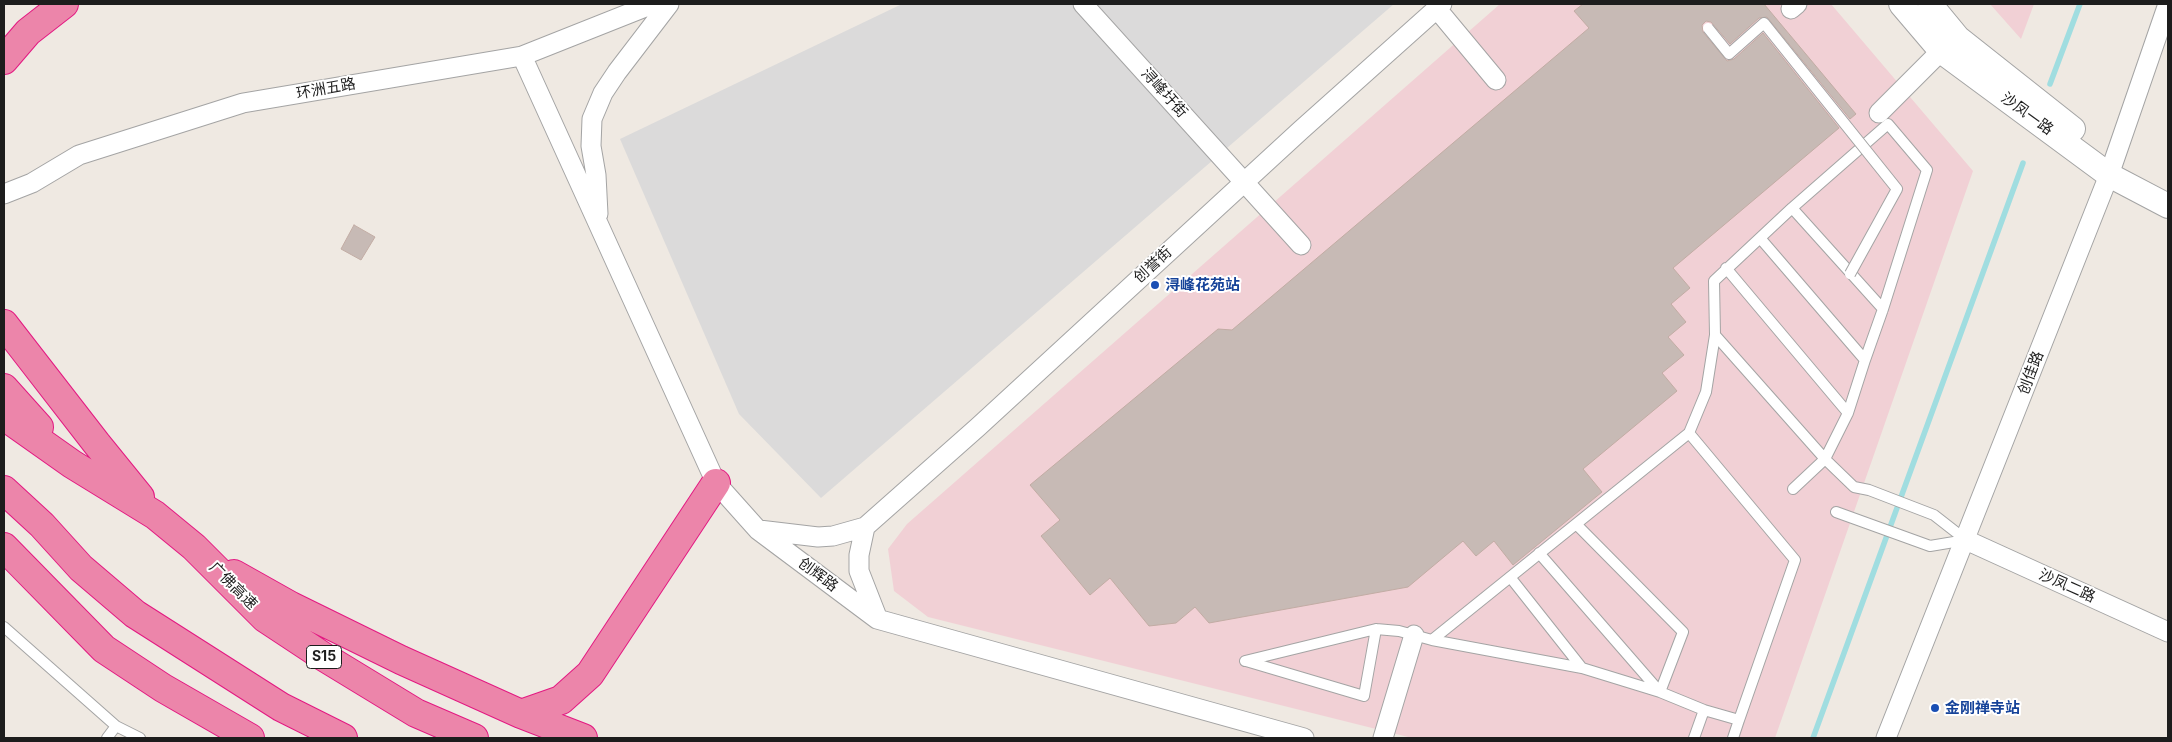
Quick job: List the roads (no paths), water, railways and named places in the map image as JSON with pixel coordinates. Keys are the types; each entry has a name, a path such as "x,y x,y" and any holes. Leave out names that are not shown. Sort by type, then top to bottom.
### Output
{"highway":[{"path":"4,60 28,32 64,4"},
{"path":"4,324 155,515"},
{"path":"4,388 72,464"},
{"name":"广佛高速","path":"4,416 72,464 155,515 194,547 264,618 416,713 474,738"},
{"path":"4,475 42,524 82,568 135,614 281,707 343,738"},
{"path":"521,714 561,700 590,674 716,483"},
{"path":"4,490 42,524"},
{"path":"4,547 104,648 163,688 250,738"},
{"path":"194,547 290,606 401,660 521,714 583,738"}],"street":[{"name":"环洲五路","path":"4,194 32,183 79,156 243,103 522,56 653,4"},
{"path":"600,227 596,175 591,146 592,119 603,93 668,4"},
{"name":"浔峰圩街","path":"1082,4 1301,245"},
{"name":"沙凤一路","path":"1901,4 1941,51 2168,206"},
{"name":"沙凤一路","path":"1930,4 1958,38 2111,168 2168,188"},
{"name":"创佳路","path":"1886,738 1966,540 2111,168 2168,4"},
{"path":"1440,6 1496,80"},
{"name":"创誉街","path":"865,527 978,427 1440,6"},
{"path":"1879,113 1941,51"},
{"name":"创辉路","path":"522,56 716,483 758,530 877,619"},
{"path":"758,530 818,537 833,536 865,527 859,555 859,571 877,619 1304,738"},
{"name":"沙凤二路","path":"1966,540 2168,632"},
{"path":"1382,738 1423,637"}],"lane":[{"path":"1708,28 1729,54 1764,23 1897,189 1850,274"},
{"path":"1423,637 1510,577 1689,433 1706,392 1715,336 1714,281 1792,208 1888,124 1927,170 1884,309 1864,360 1848,413 1825,459 1793,489"},
{"path":"1792,208 1850,274 1884,309"},
{"path":"1760,238 1864,360"},
{"path":"1726,268 1848,413"},
{"path":"1715,336 1825,459 1854,487 1869,490 1934,514 1966,540"},
{"path":"1689,433 1795,560 1733,738"},
{"path":"1836,512 1930,546 1966,540"},
{"path":"1576,524 1683,632 1660,692"},
{"path":"1540,553 1660,692"},
{"path":"1510,577 1582,668"},
{"path":"4,627 116,726 140,738"},
{"path":"1376,629 1364,696 1245,660 1376,629 1399,631 1582,668 1660,692 1704,710 1739,720"},
{"path":"1694,738 1704,710"},
{"path":"108,738 116,726"},
{"path":"115,738 116,726"}],"waterway":[{"path":"2050,84 2080,4"},
{"path":"1813,738 2023,163"}],"place":[{"name":"浔峰花苑站","path":"1155,285"},
{"name":"金刚禅寺站","path":"1935,708"}]}
